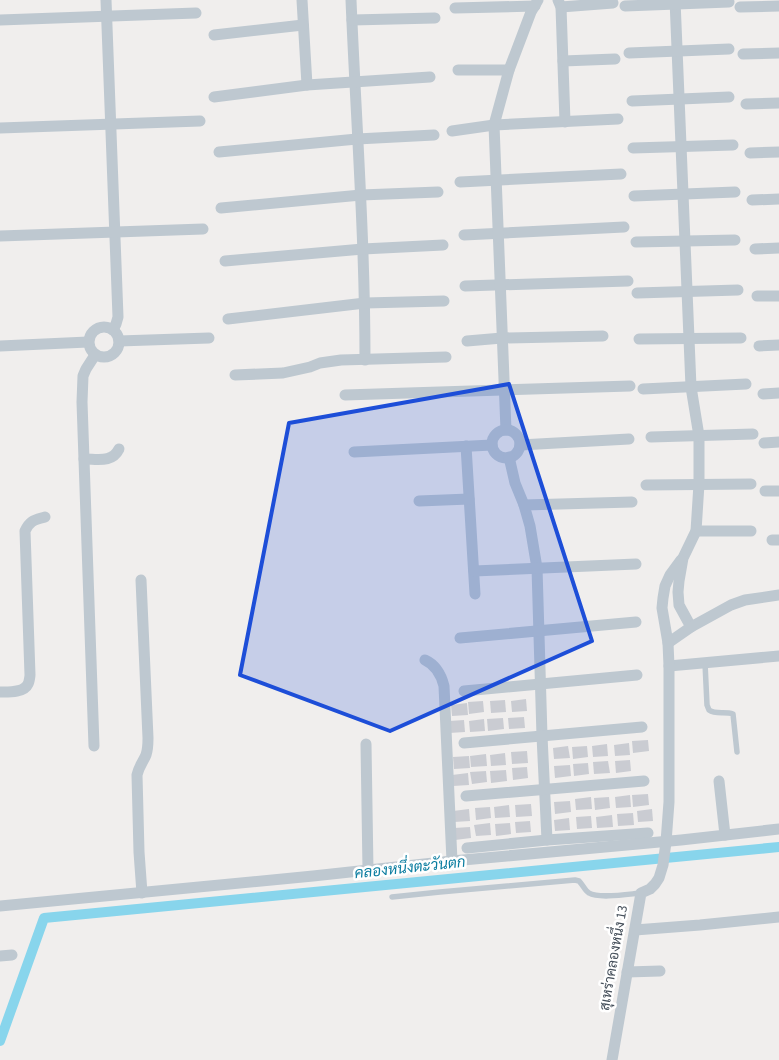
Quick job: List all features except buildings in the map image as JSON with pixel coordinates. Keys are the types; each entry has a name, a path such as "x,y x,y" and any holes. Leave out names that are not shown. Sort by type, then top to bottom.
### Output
{"street":[{"path":"106,0 118,317 113,330"},
{"path":"302,0 307,85"},
{"path":"351,0 361,195 365,360"},
{"path":"675,2 691,387 699,436 699,484 696,531 683,558 678,592 680,605 691,628"},
{"path":"625,6 675,2 779,6"},
{"path":"455,8 536,3"},
{"path":"506,430 494,125 509,70 536,3"},
{"path":"565,122 559,4 613,3"},
{"path":"0,20 196,13"},
{"path":"352,20 435,18"},
{"path":"214,35 303,25"},
{"path":"629,53 729,49"},
{"path":"743,54 779,53"},
{"path":"563,61 616,59"},
{"path":"458,70 509,70"},
{"path":"214,97 307,85 430,77"},
{"path":"632,101 729,97"},
{"path":"746,104 779,103"},
{"path":"452,131 494,125 618,119"},
{"path":"0,128 200,121"},
{"path":"219,152 357,139 434,135"},
{"path":"633,148 734,144"},
{"path":"750,153 779,152"},
{"path":"460,182 621,174"},
{"path":"221,208 361,195 438,192"},
{"path":"634,196 735,192"},
{"path":"752,200 779,199"},
{"path":"464,236 624,227"},
{"path":"0,236 203,229"},
{"path":"636,242 735,240"},
{"path":"225,261 363,249 443,245"},
{"path":"755,248 779,248"},
{"path":"466,286 628,281"},
{"path":"637,293 738,290"},
{"path":"757,296 779,296"},
{"path":"228,319 365,304 444,301"},
{"path":"105,327 113,330 119,341 118,348 108,357 95,355 90,349 88,342 91,334 97,328 105,327"},
{"path":"467,340 603,336"},
{"path":"119,341 209,338"},
{"path":"640,340 741,338"},
{"path":"0,346 88,342"},
{"path":"759,346 779,345"},
{"path":"94,746 82,402 83,376 95,355"},
{"path":"235,375 283,373 330,361 446,357"},
{"path":"642,389 746,384"},
{"path":"345,395 630,386"},
{"path":"763,394 779,393"},
{"path":"500,431 512,431 517,434 520,440 517,453 509,457 503,458 498,455 492,445 496,434 500,431"},
{"path":"651,437 753,434"},
{"path":"520,446 629,439"},
{"path":"764,442 779,442"},
{"path":"354,452 492,445"},
{"path":"466,446 475,594"},
{"path":"84,459 112,458 119,449"},
{"path":"509,457 515,483 530,526 537,568 547,840"},
{"path":"646,484 752,484"},
{"path":"765,491 779,491"},
{"path":"419,501 469,499"},
{"path":"524,505 632,502"},
{"path":"0,692 17,691 24,689 29,684 25,531 28,524 32,521 46,517"},
{"path":"696,531 751,531"},
{"name":"สุเหร่าคลองหนึ่ง 13","path":"612,1060 641,893 656,884 663,865 666,844 669,802 669,666 668,643 662,608 665,586 670,575 683,558"},
{"path":"474,571 636,564"},
{"path":"141,580 148,738 148,747 137,775 142,893"},
{"path":"668,643 731,605 745,600 779,595"},
{"path":"460,638 636,622"},
{"path":"669,666 779,656"},
{"path":"425,660 437,668 444,686 452,861"},
{"path":"464,691 637,675"},
{"path":"464,743 642,727"},
{"path":"366,744 368,870"},
{"path":"466,796 644,780"},
{"path":"719,781 725,836"},
{"path":"0,906 452,861 666,844 779,829"},
{"path":"467,848 648,833"},
{"path":"635,930 700,926 779,917"},
{"path":"0,956 12,955"},
{"path":"627,972 660,971"}],"lane":[{"path":"705,662 708,710 733,714 736,752"},
{"path":"392,897 575,880 579,881 586,892 598,896 641,893"}],"highlighted area":[{"path":"509,384 592,641 390,731 240,675 289,423"}],"waterway":[{"name":"คลองหนึ่งตะวันตก","path":"0,1041 44,918 779,847"}]}
